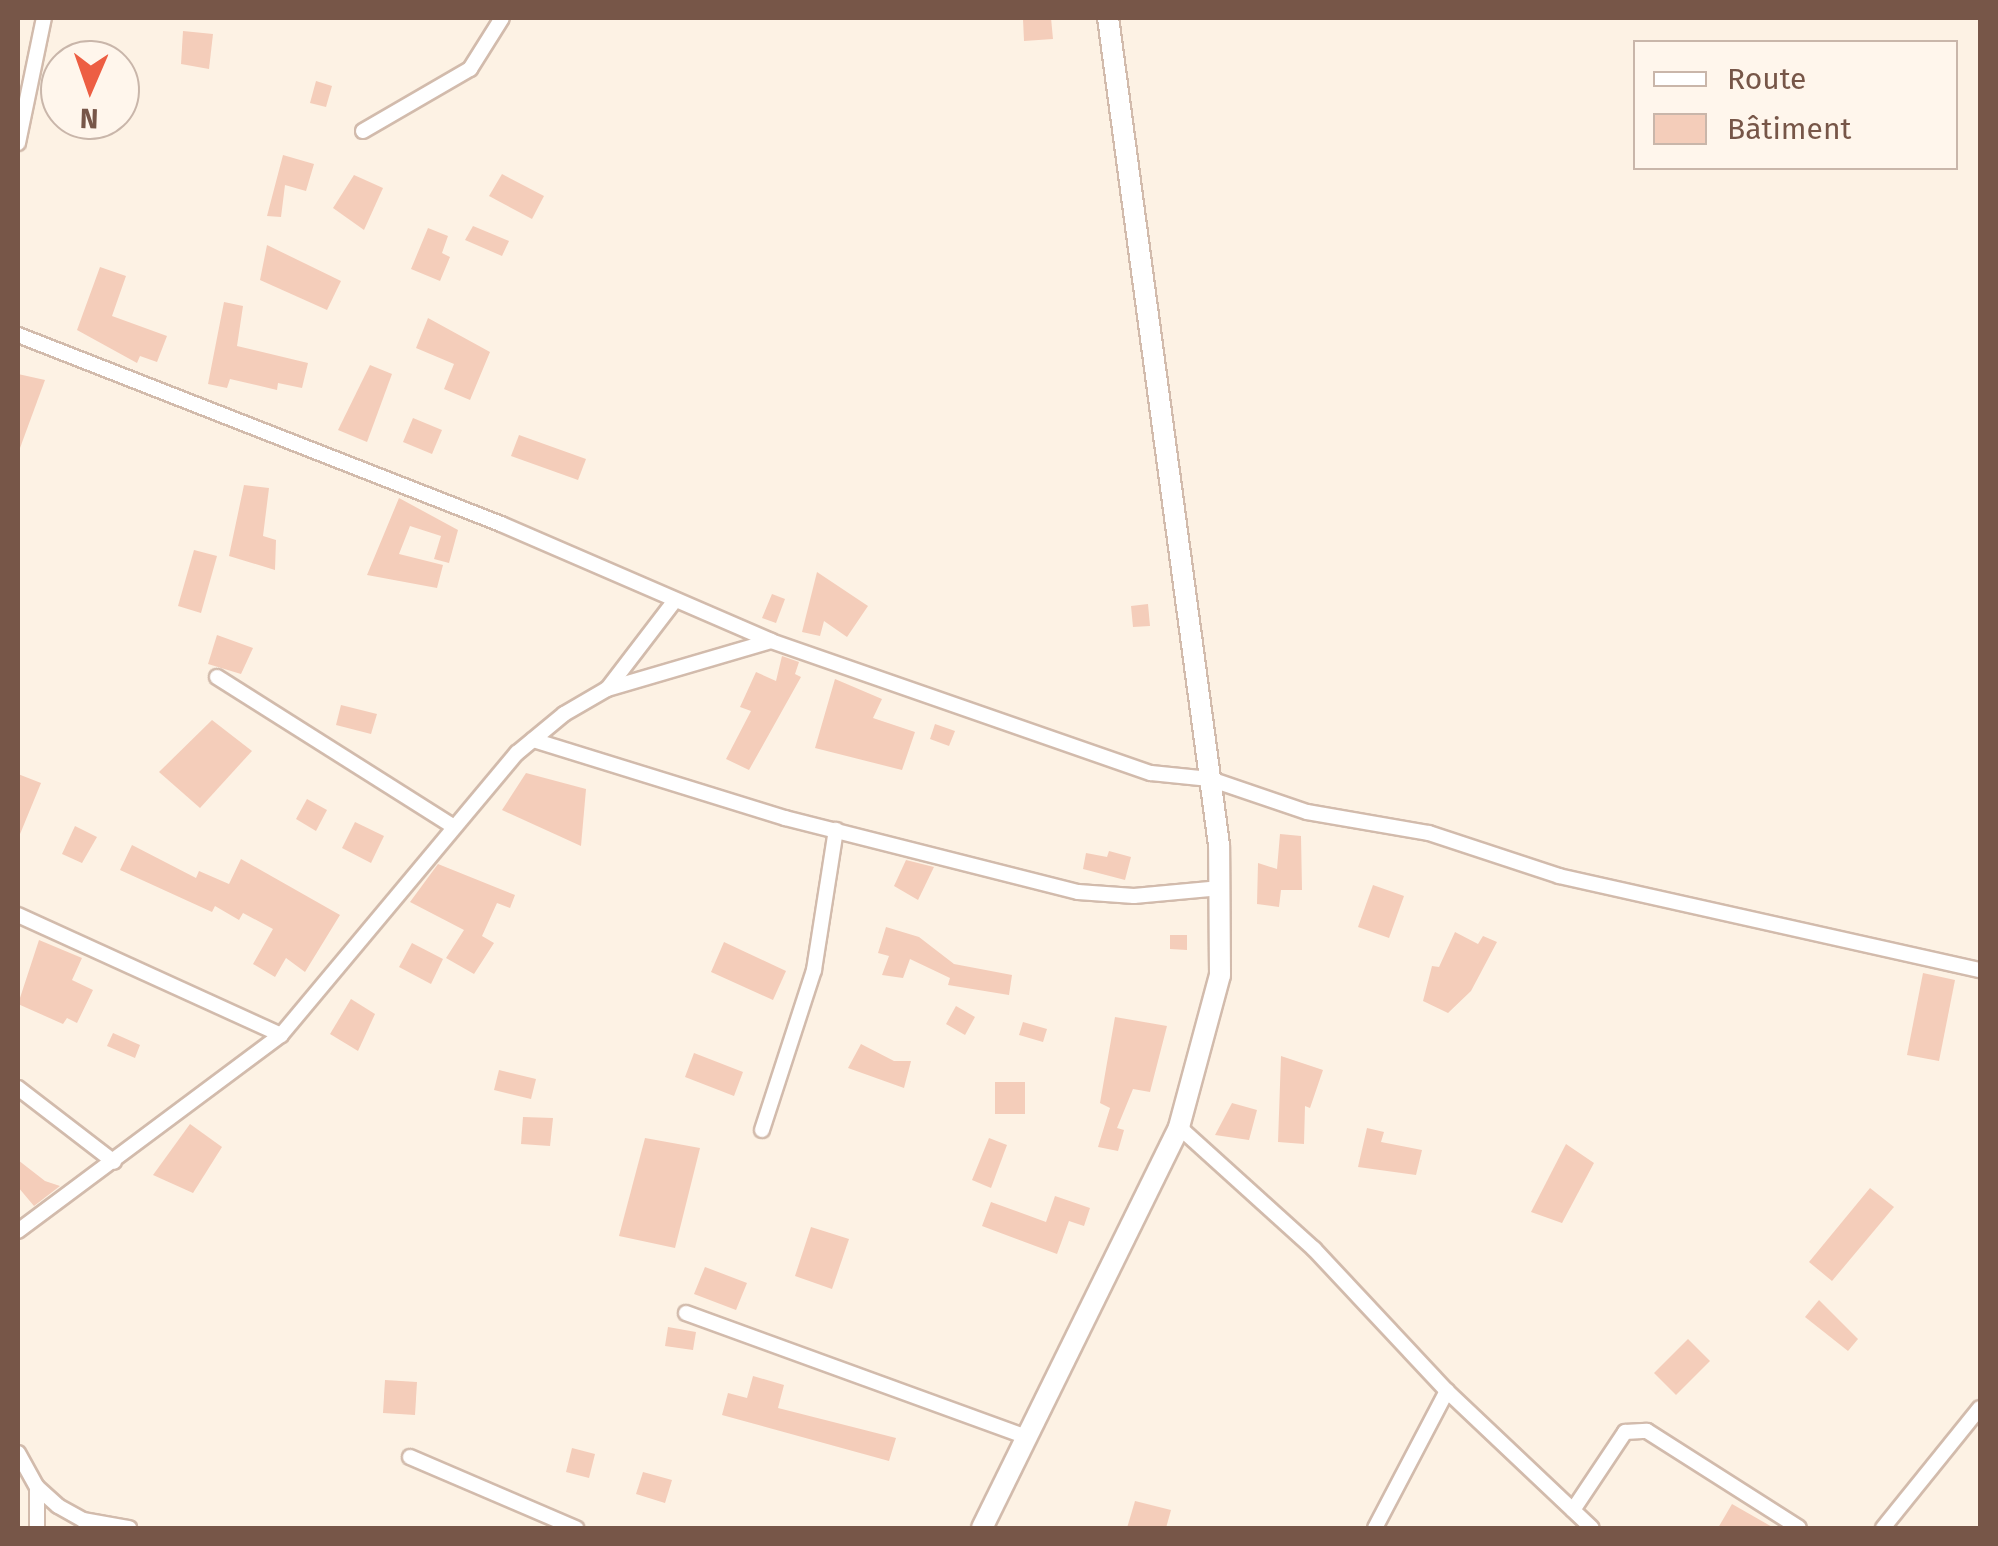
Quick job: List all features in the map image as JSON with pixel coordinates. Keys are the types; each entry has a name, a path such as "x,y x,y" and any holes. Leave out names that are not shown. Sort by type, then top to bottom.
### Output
{"main road":[{"path":"983,1528 1024,1436 1178,1127 1212,1022 1224,924 1210,780 1108,18"}],"street":[{"path":"18,143 44,18"},
{"path":"364,131 470,69 502,18"},
{"path":"18,335 502,524 674,604 1151,774 1210,780 1306,812 1429,834 1559,876 1980,970"},
{"path":"18,1231 280,1035 453,826 533,740 607,689 674,604"},
{"path":"607,689 771,641"},
{"path":"217,677 453,826"},
{"path":"533,740 836,830 1093,895 1221,888"},
{"path":"762,1130 814,970 836,830"},
{"path":"18,915 280,1035"},
{"path":"18,1088 114,1162"},
{"path":"1178,1127 1314,1249 1447,1391 1592,1528"},
{"path":"686,1312 1024,1436"},
{"path":"1376,1528 1447,1391"},
{"path":"1883,1528 1980,1408"},
{"path":"1573,1510 1625,1432 1646,1430 1799,1528"},
{"path":"18,1453 37,1487 83,1520 129,1528"},
{"path":"410,1456 576,1528"},
{"path":"37,1487 37,1528"}],"building":[{"path":"1051,18 1053,39 1024,41 1023,19"},
{"path":"183,31 213,34 209,69 181,64"},
{"path":"316,81 332,86 326,107 310,103"},
{"path":"283,155 314,164 306,191 285,185 281,217 267,216"},
{"path":"502,174 544,196 532,219 489,196"},
{"path":"354,175 383,188 364,230 333,208"},
{"path":"473,226 509,241 502,256 465,240"},
{"path":"428,228 448,236 442,253 450,257 440,281 411,269"},
{"path":"267,245 341,281 327,310 260,280"},
{"path":"100,267 126,276 112,316 167,336 157,362 140,356 137,363 77,330"},
{"path":"224,302 243,306 237,346 308,363 302,388 278,383 277,390 230,379 227,388 208,384"},
{"path":"428,318 490,352 470,400 444,389 454,364 416,348"},
{"path":"370,365 392,374 367,442 338,430"},
{"path":"18,374 45,380 20,448 18,447"},
{"path":"413,418 442,430 432,454 403,442"},
{"path":"519,435 586,459 578,480 511,456"},
{"path":"244,485 269,488 263,536 276,540 275,570 229,556"},
{"path":"399,498 458,530 449,563 434,559 441,536 410,526 399,554 443,565 437,588 367,575"},
{"path":"194,550 217,556 201,613 178,606"},
{"path":"817,572 868,606 847,637 824,621 820,636 802,632"},
{"path":"772,594 785,599 776,623 762,618"},
{"path":"1148,604 1150,626 1133,627 1131,606"},
{"path":"217,635 253,648 241,674 208,664"},
{"path":"782,656 799,662 795,674 801,677 749,770 726,759 751,711 740,707 756,672 776,681"},
{"path":"835,679 882,699 873,718 915,732 902,770 815,748"},
{"path":"341,705 377,714 371,734 336,725"},
{"path":"212,720 252,751 200,808 159,772"},
{"path":"935,724 955,731 949,746 930,739"},
{"path":"526,773 586,789 581,846 502,810"},
{"path":"18,774 41,783 18,839"},
{"path":"307,799 327,810 316,831 296,819"},
{"path":"355,822 384,836 371,863 342,848"},
{"path":"75,826 97,837 82,863 62,854"},
{"path":"1280,834 1301,836 1302,890 1281,890 1279,907 1257,904 1258,863 1277,869"},
{"path":"132,845 196,878 199,871 229,884 241,859 340,915 305,972 286,958 275,977 253,964 273,929 243,913 239,920 215,906 212,912 120,870"},
{"path":"1109,851 1131,857 1125,880 1083,869 1086,853 1107,857"},
{"path":"906,860 934,867 918,900 894,886"},
{"path":"438,864 515,895 510,908 497,903 482,936 494,943 474,974 446,958 464,930 410,902"},
{"path":"1373,885 1404,896 1389,938 1358,927"},
{"path":"886,927 919,937 954,964 1012,975 1009,995 948,985 950,978 910,959 903,978 882,975 889,956 878,953"},
{"path":"1455,932 1478,944 1483,936 1497,942 1471,991 1448,1013 1423,1001 1432,966 1439,967"},
{"path":"1170,935 1187,935 1187,950 1170,949"},
{"path":"39,940 82,958 72,980 93,990 77,1023 67,1018 63,1024 18,1004"},
{"path":"724,942 786,971 773,1000 711,972"},
{"path":"412,943 443,959 431,984 399,967"},
{"path":"1923,973 1955,980 1939,1061 1907,1055"},
{"path":"351,999 375,1014 358,1051 330,1034"},
{"path":"956,1006 975,1017 965,1035 946,1024"},
{"path":"1115,1017 1167,1026 1150,1092 1133,1089 1117,1128 1124,1130 1118,1151 1098,1147 1110,1108 1100,1103"},
{"path":"1023,1022 1047,1029 1043,1042 1019,1035"},
{"path":"113,1033 140,1045 135,1058 107,1046"},
{"path":"861,1044 894,1061 911,1061 904,1088 848,1068"},
{"path":"694,1053 743,1072 734,1096 685,1077"},
{"path":"1281,1056 1323,1070 1310,1108 1305,1106 1304,1144 1278,1142"},
{"path":"499,1070 536,1079 531,1099 494,1090"},
{"path":"995,1082 1025,1082 1025,1114 995,1114"},
{"path":"1232,1103 1257,1110 1249,1140 1215,1135"},
{"path":"523,1117 553,1118 550,1146 521,1144"},
{"path":"190,1124 222,1147 193,1193 153,1175"},
{"path":"1367,1128 1384,1132 1381,1142 1422,1150 1416,1175 1358,1167"},
{"path":"645,1138 700,1148 675,1248 619,1236"},
{"path":"989,1138 1007,1145 991,1188 972,1180"},
{"path":"1566,1144 1594,1163 1562,1223 1531,1212"},
{"path":"18,1160 45,1181 60,1186 34,1206 18,1187"},
{"path":"1870,1188 1894,1207 1832,1281 1809,1262"},
{"path":"1055,1196 1090,1208 1084,1226 1069,1221 1057,1254 982,1226 991,1202 1046,1222"},
{"path":"811,1227 849,1239 832,1289 795,1276"},
{"path":"705,1267 747,1283 736,1310 694,1294"},
{"path":"1819,1300 1858,1339 1848,1351 1805,1317"},
{"path":"668,1327 696,1332 693,1350 665,1346"},
{"path":"1688,1339 1710,1361 1676,1395 1654,1373"},
{"path":"753,1376 784,1385 778,1408 896,1438 889,1461 722,1415 728,1393 747,1398"},
{"path":"385,1380 417,1382 415,1415 383,1413"},
{"path":"572,1448 595,1454 589,1478 566,1472"},
{"path":"643,1472 672,1480 665,1503 636,1494"},
{"path":"1135,1501 1171,1510 1166,1528 1127,1528"},
{"path":"1732,1504 1774,1528 1718,1528"}]}
